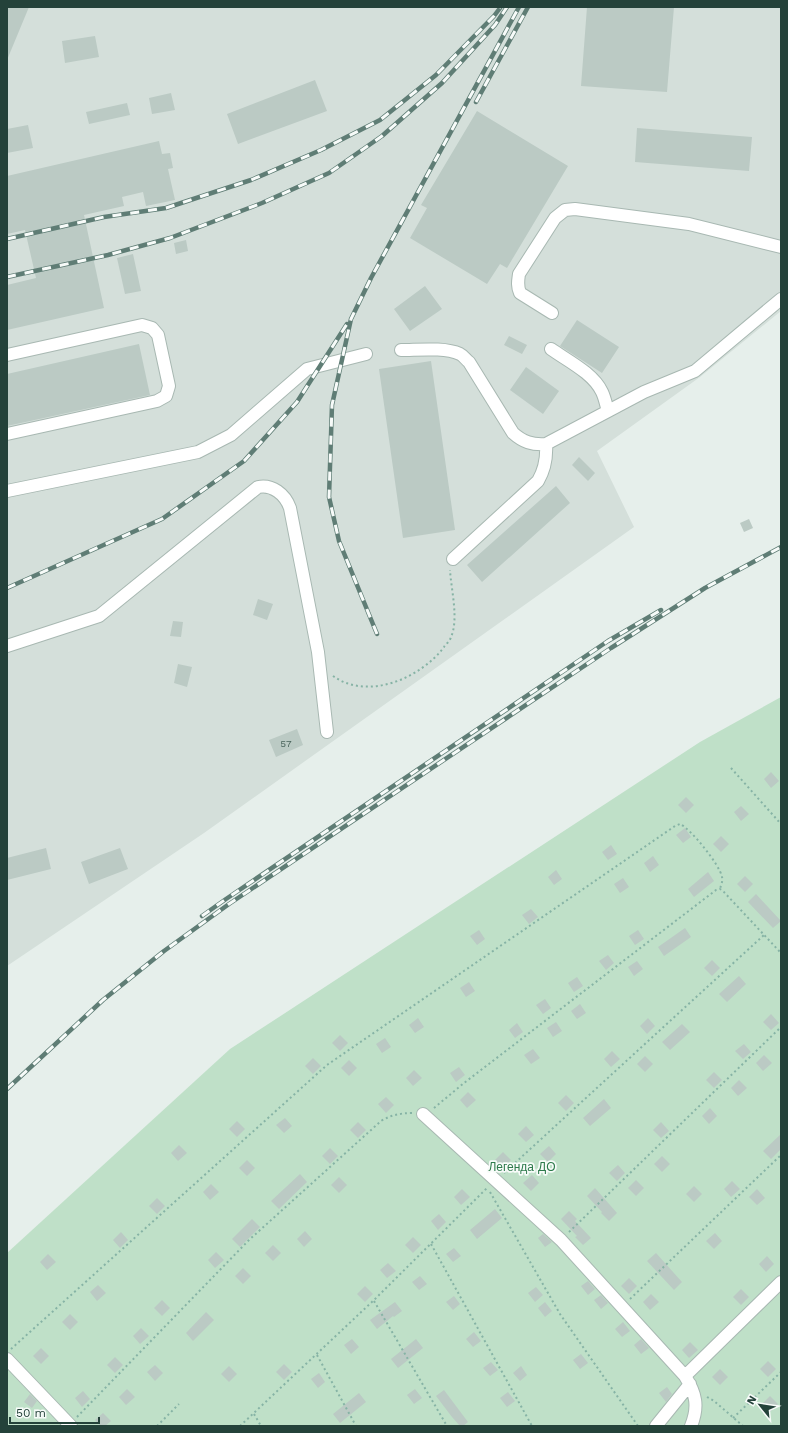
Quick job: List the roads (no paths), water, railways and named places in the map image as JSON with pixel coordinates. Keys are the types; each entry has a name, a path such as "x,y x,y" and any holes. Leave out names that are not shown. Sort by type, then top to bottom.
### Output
{"lane":[{"path":"552,313 520,293 518,281 519,274 555,218 565,210 575,209 689,224 781,246"},
{"path":"401,350 428,349 451,351 462,355 469,362 513,433 519,439 535,445 546,444 644,392 695,371 781,299"},
{"path":"7,356 147,326 152,328 158,335 169,386 166,396 157,401 7,434"},
{"path":"551,349 588,374 602,392 608,411"},
{"path":"7,491 198,452 231,435 307,369 366,354"},
{"path":"454,559 538,481 542,474 547,456 546,444"},
{"path":"7,646 99,616 258,487 272,487 283,496 290,508 318,652 328,732"},
{"path":"423,1114 561,1240 688,1380 696,1399 696,1409 691,1426"},
{"path":"656,1426 688,1380 781,1282"},
{"path":"7,1359 70,1425"}],"railway":[{"path":"7,277 108,255 170,238 262,203 329,173 382,136 442,83 495,25 507,7"},
{"path":"377,634 339,541 329,497 332,405 351,319 371,278 519,7"},
{"path":"476,102 528,7"},
{"path":"7,239 104,217 166,208 251,180 321,150 380,120 436,75 500,8"},
{"path":"7,588 162,519 244,461 297,402 347,324"},
{"path":"7,1089 103,1000 164,951 229,904 611,648 705,588 781,547"},
{"path":"202,916 608,641 661,610"}],"park label":[{"name":"Легенда ДО","path":"522,1167"}]}
